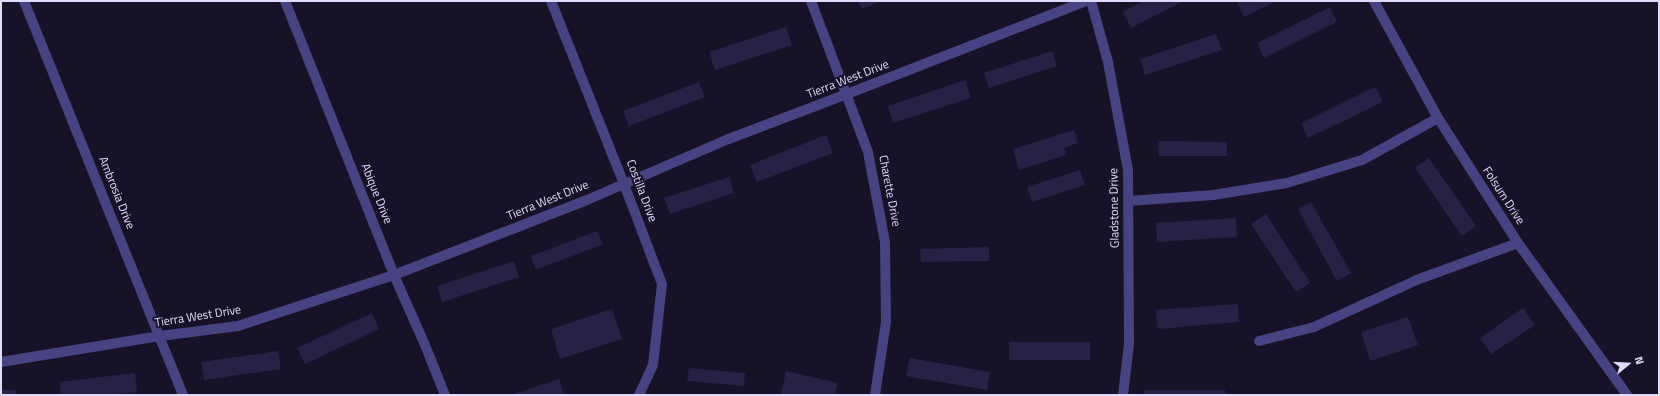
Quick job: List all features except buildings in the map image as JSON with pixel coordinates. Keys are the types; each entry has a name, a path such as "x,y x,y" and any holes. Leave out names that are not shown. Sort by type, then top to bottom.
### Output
{"street":[{"name":"Ambrosia Drive","path":"24,1 183,395"},
{"name":"Abique Drive","path":"285,1 394,275 426,345 445,395"},
{"name":"Costilla Drive","path":"551,1 662,284 653,365 639,395"},
{"name":"Charette Drive","path":"811,1 868,152 885,242 886,322 875,395"},
{"name":"Tierra West Drive","path":"1,362 160,336 238,326 394,275 624,184 726,140 1086,1"},
{"name":"Gladstone Drive","path":"1091,1 1108,62 1128,170 1129,344 1123,395"},
{"name":"Folsum Drive","path":"1374,1 1438,118 1518,243 1627,395"},
{"path":"1128,201 1213,195 1287,183 1362,160 1438,118"},
{"path":"1259,341 1314,327 1419,279 1518,243"}]}
